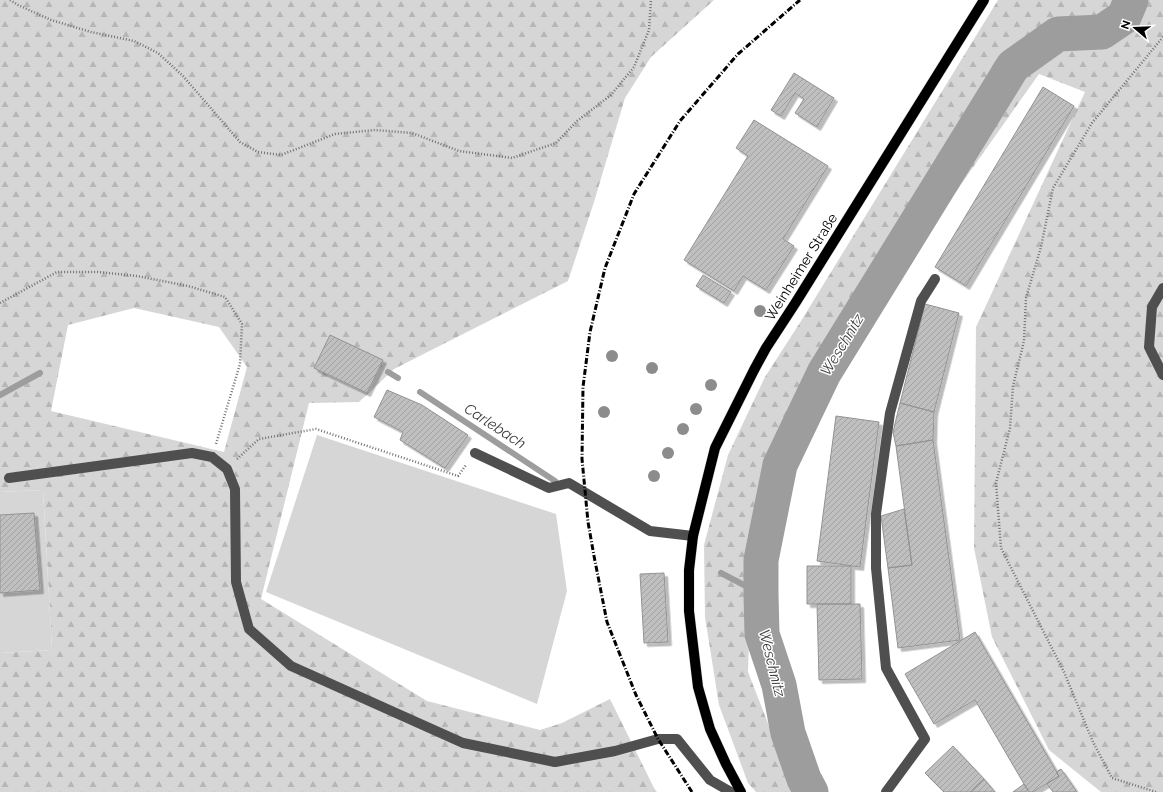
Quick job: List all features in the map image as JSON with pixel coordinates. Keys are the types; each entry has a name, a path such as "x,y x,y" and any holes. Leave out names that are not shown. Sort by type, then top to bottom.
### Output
{"main road":[{"name":"Weinheimer Straße","path":"741,792 710,729 698,687 689,611 689,570 693,536 715,448 766,348 984,0"}],"street":[{"path":"886,792 925,740 886,668 876,568 876,514 890,413 921,301 935,279"},
{"path":"1163,288 1152,307 1149,347 1163,375"},
{"path":"9,478 192,453 212,456 227,469 235,489 236,582 249,629 291,666 463,743 555,762 615,751 658,739 677,739 710,780 731,792"},
{"path":"475,453 549,488 570,483 650,531 693,536"}],"path":[{"path":"10,0 18,6 51,20 91,32 134,41 158,52 183,76 240,142 258,152 281,155 335,134 375,130 412,134 459,151 512,158 556,143 577,121 612,95 634,67 649,30 651,0"},
{"path":"1156,792 1112,778 1093,742 1064,672 1001,548 996,483 1010,428 1013,386 1024,341 1026,298 1041,247 1053,188 1092,123 1163,37"},
{"path":"0,303 57,272 98,272 137,276 188,286 225,297 242,324 240,364 212,456"},
{"path":"227,469 258,439 316,429 458,476 475,453"}],"green space":[{"path":"0,0 714,0 651,57 625,98 594,202 568,281 394,369 359,402 309,403 261,599 427,701 540,730 562,723 610,699 657,792 0,792 0,653 52,650 43,490 0,492","holes":["134,308 219,327 247,367 224,452 51,411 68,325"]},
{"path":"998,0 1163,0 1163,792 1101,792 1049,750 992,637 974,548 976,327 1085,92 1039,74 824,378 775,488 751,574 748,672 778,749 812,792 756,792 748,783 719,705 705,617 704,545 728,455 765,377"},
{"path":"317,435 556,514 567,591 537,704 266,592"},
{"path":"43,490 52,650 0,653 0,492"}],"building":[{"path":"794,73 834,98 817,127 795,113 804,99 795,93 781,116 771,110"},
{"path":"1043,87 1074,106 966,286 935,267"},
{"path":"754,120 828,166 783,239 794,246 766,290 743,276 734,291 684,260 748,156 736,148"},
{"path":"703,275 731,292 724,303 696,286"},
{"path":"925,304 959,313 934,412 900,403"},
{"path":"330,335 383,360 367,393 314,368"},
{"path":"387,390 422,405 468,435 445,468 400,440 403,432 374,417"},
{"path":"900,403 934,412 933,440 896,446 893,432"},
{"path":"836,416 879,422 860,567 817,561"},
{"path":"933,440 960,640 898,648 888,568 912,565 896,446"},
{"path":"904,509 912,565 888,568 881,516"},
{"path":"34,513 40,590 0,593 0,515"},
{"path":"807,566 851,566 851,604 807,604"},
{"path":"664,573 668,642 644,643 640,574"},
{"path":"817,604 860,604 862,679 819,680"},
{"path":"975,632 1059,776 1033,792 1029,792 975,700 934,724 905,674"},
{"path":"953,746 984,779 970,792 944,792 925,773"},
{"path":"1061,769 1077,792 1053,792 1047,784 1059,776 1056,772"},
{"path":"984,779 995,792 970,792"},
{"path":"1024,784 1028,790 1025,792 1013,792"}],"waterway":[{"name":"Weschnitz","path":"811,792 804,779 788,733 779,685 762,634 761,560 780,465 824,373 1013,66 1058,34 1102,32 1124,17 1131,0"},
{"name":"Carlebach","path":"388,372 398,378"},
{"name":"Carlebach","path":"0,395 40,373"},
{"name":"Carlebach","path":"420,392 555,481"},
{"name":"Carlebach","path":"721,573 761,594"}],"railway":[{"path":"692,792 658,739 636,695 607,622 588,522 582,459 583,387 590,332 605,268 634,194 680,121 738,54 800,0"}]}
